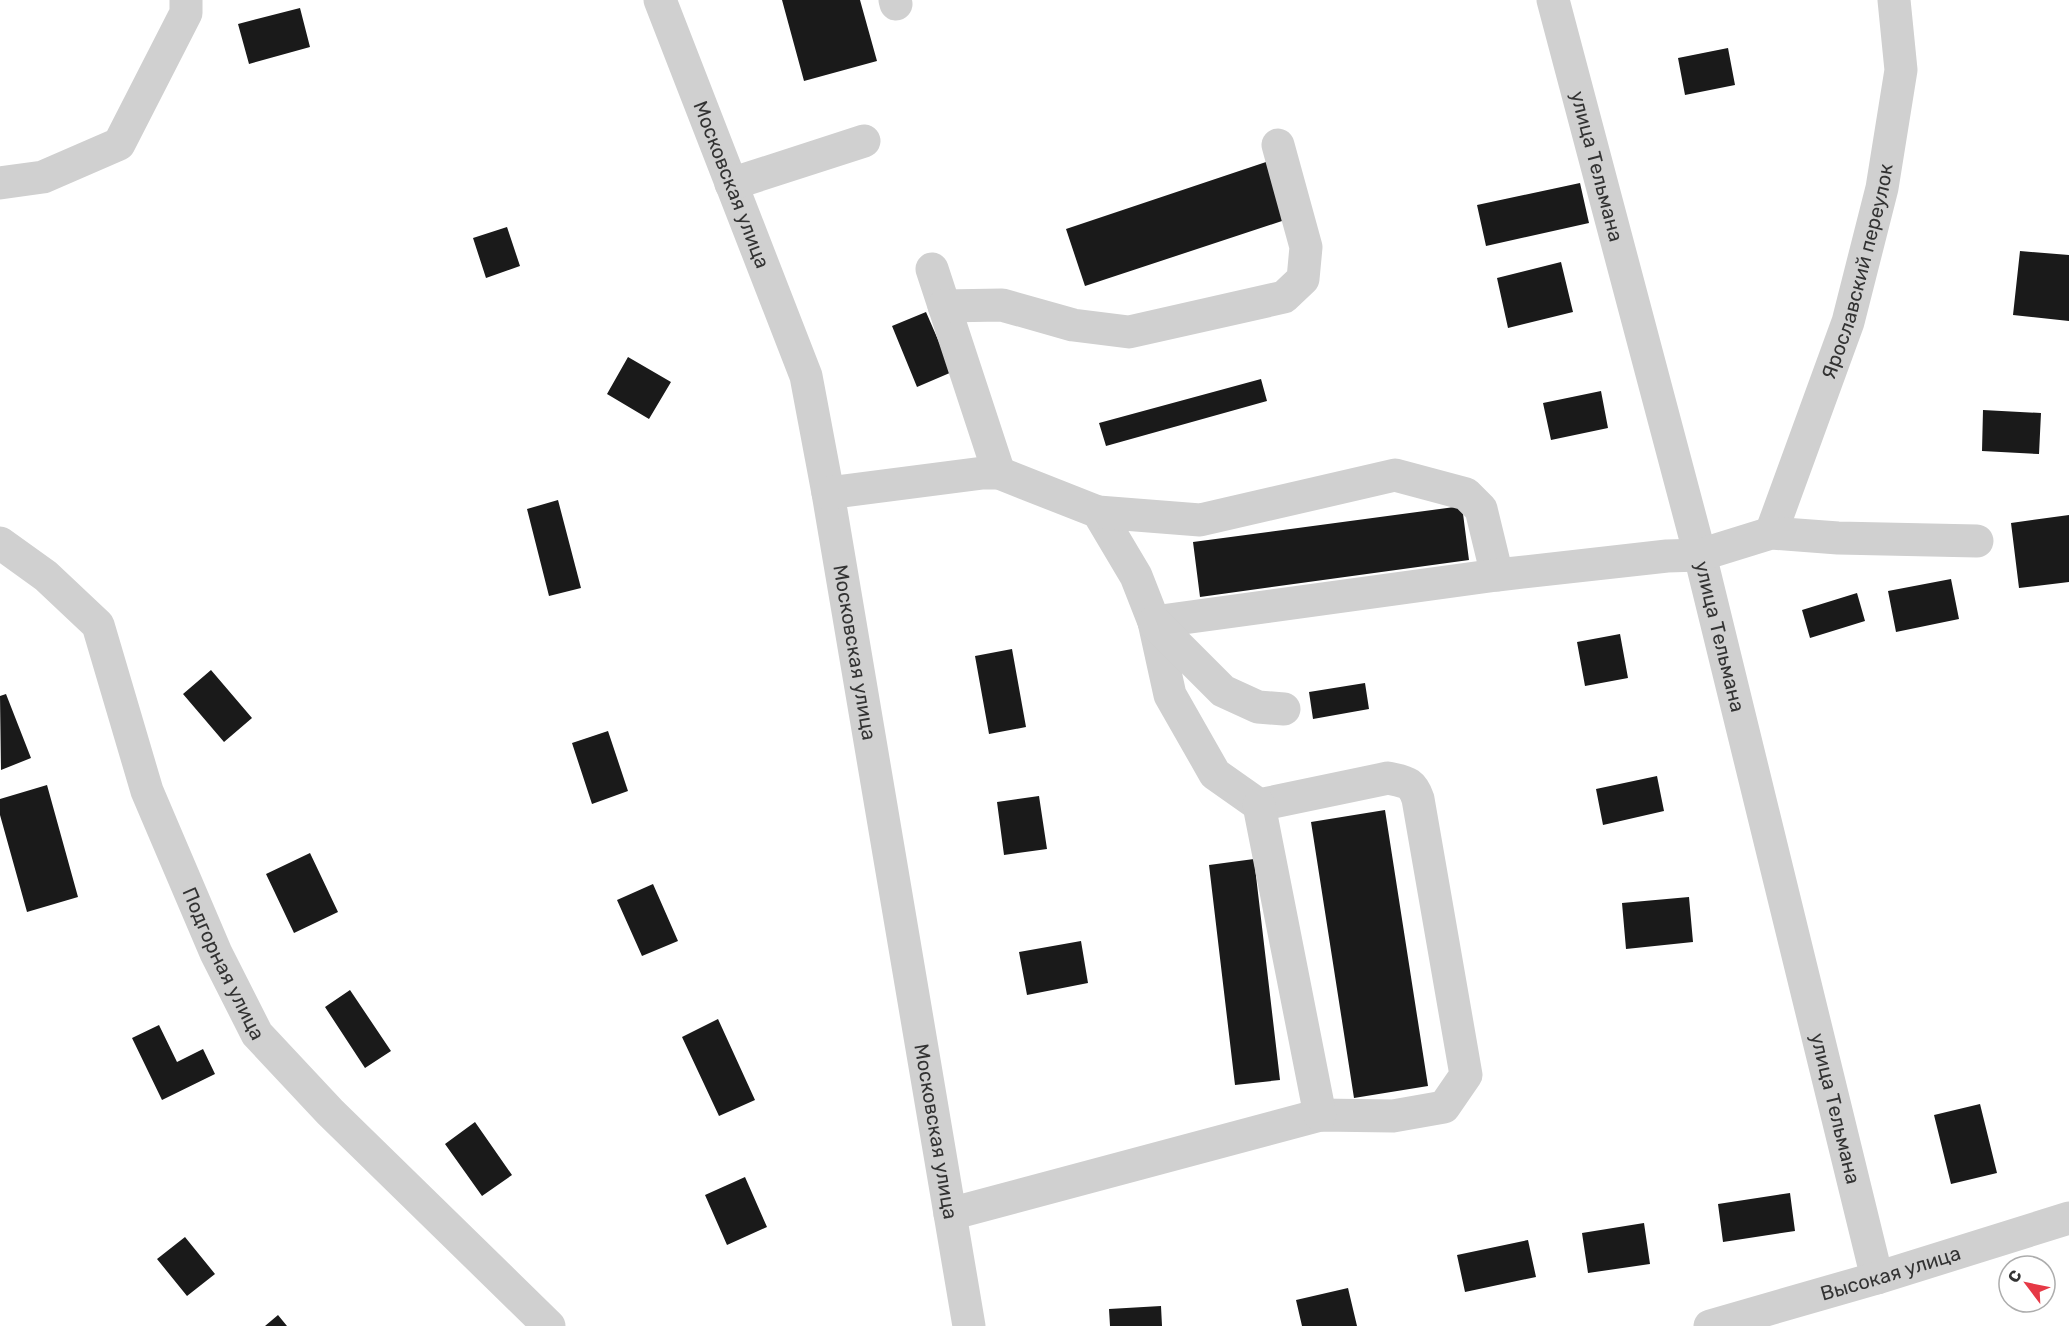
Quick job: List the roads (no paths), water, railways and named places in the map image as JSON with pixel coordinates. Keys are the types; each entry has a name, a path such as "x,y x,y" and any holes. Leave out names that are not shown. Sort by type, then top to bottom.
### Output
{"street":[{"path":"0,183 43,177 119,144 186,13 186,0"},
{"name":"Московская улица","path":"660,0 806,376 828,493 969,1326"},
{"name":"улица Тельмана","path":"1552,0 1700,555 1877,1278"},
{"name":"Ярославский переулок","path":"1772,533 1848,322 1882,188 1901,70 1894,0"},
{"path":"731,184 864,141"},
{"path":"944,306 1002,305 1073,325 1129,332 1284,297 1303,279 1306,247 1278,145"},
{"path":"932,269 999,473"},
{"path":"828,493 983,473 999,473 1098,512 1200,520 1395,475 1466,494 1474,501 1481,509 1497,574"},
{"path":"1098,512 1136,576 1154,622 1170,695 1215,774 1259,805 1320,1115"},
{"path":"1154,622 1497,574 1667,556 1700,555 1772,533 1838,538 1977,541"},
{"name":"Подгорная улица","path":"0,543 46,576 98,624 147,791 216,953 258,1034 330,1112 549,1326"},
{"path":"1154,622 1223,690 1258,707 1284,709"},
{"path":"950,1214 1320,1115 1393,1116 1444,1107 1466,1076 1415,789 1408,783 1388,778 1259,805"},
{"name":"Высокая улица","path":"1710,1326 1877,1278 2069,1218"}]}
